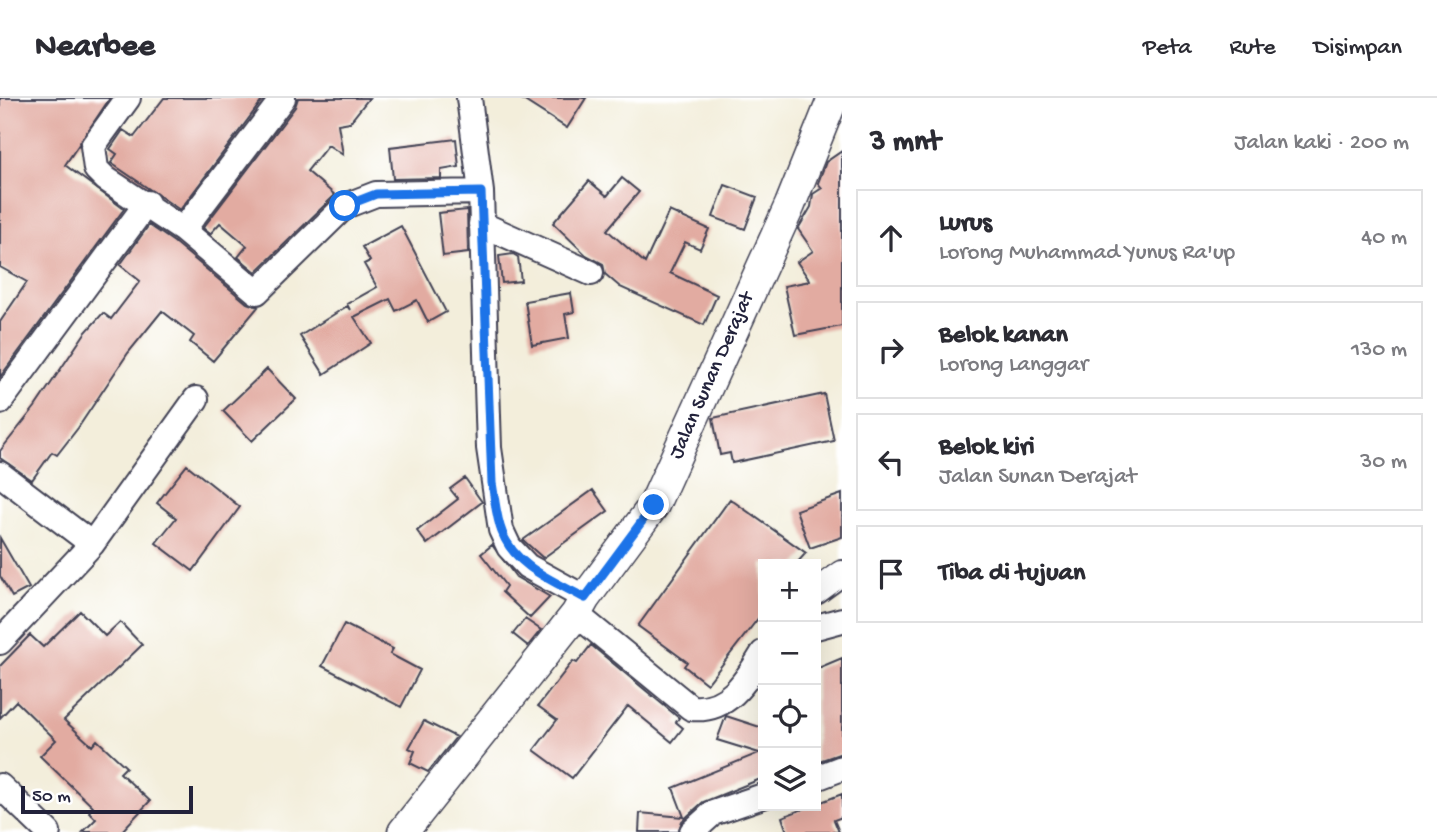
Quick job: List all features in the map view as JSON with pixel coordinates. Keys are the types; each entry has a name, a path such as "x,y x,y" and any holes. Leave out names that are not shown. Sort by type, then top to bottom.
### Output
{"street":[{"path":"128,98 93,146 92,156 96,169 106,179 183,230 257,292 345,206 361,198 376,194 481,192"},
{"path":"183,230 283,98"},
{"path":"469,98 481,192 489,448 501,530 509,547 527,566 581,606 691,708 705,709 720,705 745,683 758,661"},
{"name":"Jalan Sunan Derajat","path":"404,832 581,606 654,505 790,205 833,98"},
{"path":"0,402 147,204"},
{"path":"481,224 591,273"},
{"path":"0,642 92,544 195,399"},
{"path":"0,474 92,544"},
{"path":"821,588 842,573"},
{"path":"821,626 842,620"},
{"path":"821,776 842,768"},
{"path":"0,786 48,832"},
{"path":"692,832 713,813 758,798"}],"building":[{"path":"0,98 110,98 65,165 124,209 0,377 0,322 27,282 0,267"},
{"path":"164,98 264,98 180,210 111,163 117,154 110,149 123,130 134,137"},
{"path":"298,98 369,98 350,122 338,124 343,155 328,145 307,171 335,195 256,272 238,257 247,246 220,223 210,234 203,228 295,107"},
{"path":"520,98 586,98 567,128"},
{"path":"456,139 459,167 441,170 441,178 393,179 390,147"},
{"path":"842,151 842,326 795,335 784,286 810,281 797,262 813,251 798,229 811,207 813,194 822,188 818,183 826,162"},
{"path":"622,178 639,192 607,230 645,263 669,211 709,229 700,249 685,242 670,273 717,295 704,325 620,287 605,274 603,264 586,255 553,223 589,181 607,196"},
{"path":"725,185 757,197 745,229 713,217"},
{"path":"467,210 468,253 443,256 438,213"},
{"path":"149,225 174,242 247,303 258,307 213,361 190,342 194,336 162,311 128,353 78,428 57,455 52,452 32,480 0,458 0,451 35,407 85,333 103,313 111,319 140,281 120,265"},
{"path":"401,226 446,312 428,322 417,300 396,311 390,299 354,317 371,343 324,374 300,336 347,306 350,310 347,304 377,287 364,264 370,261 362,247"},
{"path":"513,254 518,257 521,281 502,283 499,256"},
{"path":"571,293 574,312 565,314 569,338 532,345 525,301"},
{"path":"267,369 296,399 252,441 223,411"},
{"path":"824,394 834,441 732,463 730,453 720,455 713,418"},
{"path":"187,465 240,507 193,571 156,543 176,518 157,503"},
{"path":"465,478 482,502 427,544 417,531 458,499 450,489"},
{"path":"593,490 608,511 543,558 523,540"},
{"path":"842,494 842,537 810,548 796,510"},
{"path":"730,499 806,553 801,559 758,559 758,618 707,684 684,666 687,662 638,626"},
{"path":"0,538 29,588 12,597 0,576"},
{"path":"492,545 516,577 550,597 530,618 502,592 506,586 481,554"},
{"path":"80,611 105,636 120,622 142,645 64,720 92,746 97,740 126,767 120,773 150,801 121,832 83,832 96,819 89,812 93,807 40,756 56,740 16,701 0,718 0,666 30,635 43,647"},
{"path":"525,619 541,630 528,646 513,634"},
{"path":"344,624 393,649 390,654 420,670 401,707 322,666"},
{"path":"591,645 679,718 676,722 683,728 672,742 628,706 572,778 534,750 557,720 538,706 573,661 577,663"},
{"path":"842,658 842,753 821,760 821,685 821,667"},
{"path":"726,716 758,726 758,753 717,740"},
{"path":"424,721 456,737 428,772 410,763 415,751 409,748"},
{"path":"758,753 758,780 703,802 682,821 678,832 639,832 640,813 684,817 673,788"},
{"path":"842,794 842,817 834,820 839,832 787,832 782,817 798,811 821,811 821,802"}],"route":[{"path":"345,206 376,194 481,192 492,483 501,530 509,547 527,566 585,598 654,505"}]}
